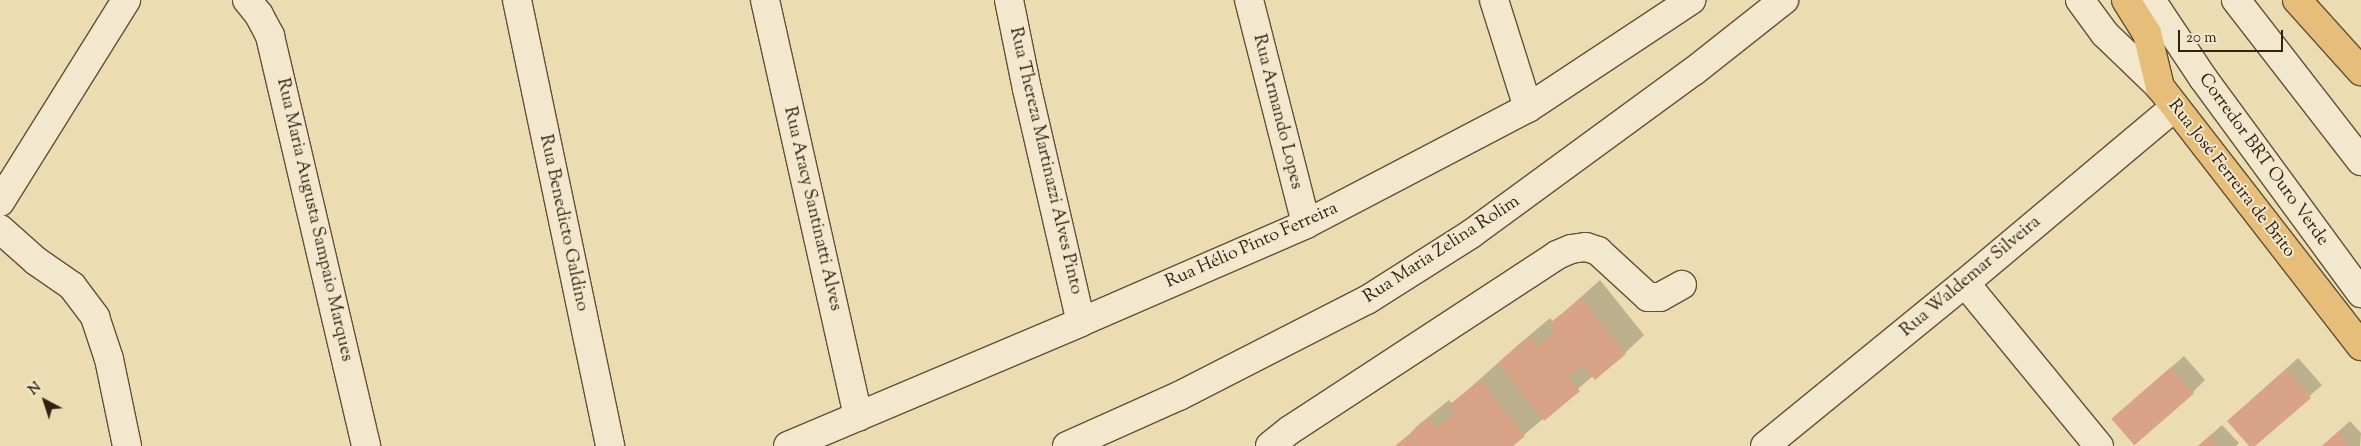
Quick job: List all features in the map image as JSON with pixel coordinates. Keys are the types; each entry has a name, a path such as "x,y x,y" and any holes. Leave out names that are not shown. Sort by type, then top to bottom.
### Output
{"main road":[{"name":"Rua José Ferreira de Brito","path":"2126,0 2147,33 2168,97 2361,346"},
{"path":"2297,0 2361,71"}],"street":[{"path":"0,202 126,0"},
{"name":"Rua Maria Augusta Sampaio Marques","path":"247,0 259,15 270,36 366,446"},
{"name":"Rua Benedicto Galdino","path":"517,0 610,446"},
{"name":"Rua Aracy Santinatti Alves","path":"765,0 858,417"},
{"name":"Rua Thereza Martinazzi Alves Pinto","path":"1009,0 1027,89 1081,322"},
{"name":"Rua Armando Lopes","path":"1249,0 1306,224"},
{"path":"1494,0 1528,108"},
{"name":"Rua Hélio Pinto Ferreira","path":"788,446 1306,224 1528,108 1691,0"},
{"name":"Rua Maria Zelina Rolim","path":"1067,446 1179,396 1367,300 1471,234 1694,71 1784,0"},
{"path":"2080,0 2105,34 2168,97"},
{"name":"Corredor BRT Ouro Verde","path":"2151,0 2203,78 2361,294"},
{"path":"2236,0 2361,161"},
{"name":"Rua Waldemar Silveira","path":"1770,444 1965,283 2168,97"},
{"path":"0,229 36,261 72,286 95,317 109,359 127,446"},
{"path":"1270,446 1290,430 1557,255 1571,249 1586,246 1598,250 1648,297 1660,297 1682,285"},
{"path":"1965,283 2099,446"}],"building":[{"path":"1581,298 1626,354 1595,380 1583,365 1568,377 1580,391 1544,421 1498,363 1531,336 1538,346 1556,330 1550,323"},
{"path":"2171,367 2194,393 2134,445 2111,419"},
{"path":"2286,369 2311,398 2255,446 2249,446 2227,421"},
{"path":"1480,380 1525,436 1513,446 1395,446 1429,418 1437,427 1455,413 1449,405"},
{"path":"2338,432 2350,446 2322,446"},
{"path":"2210,436 2219,446 2198,446"}]}
